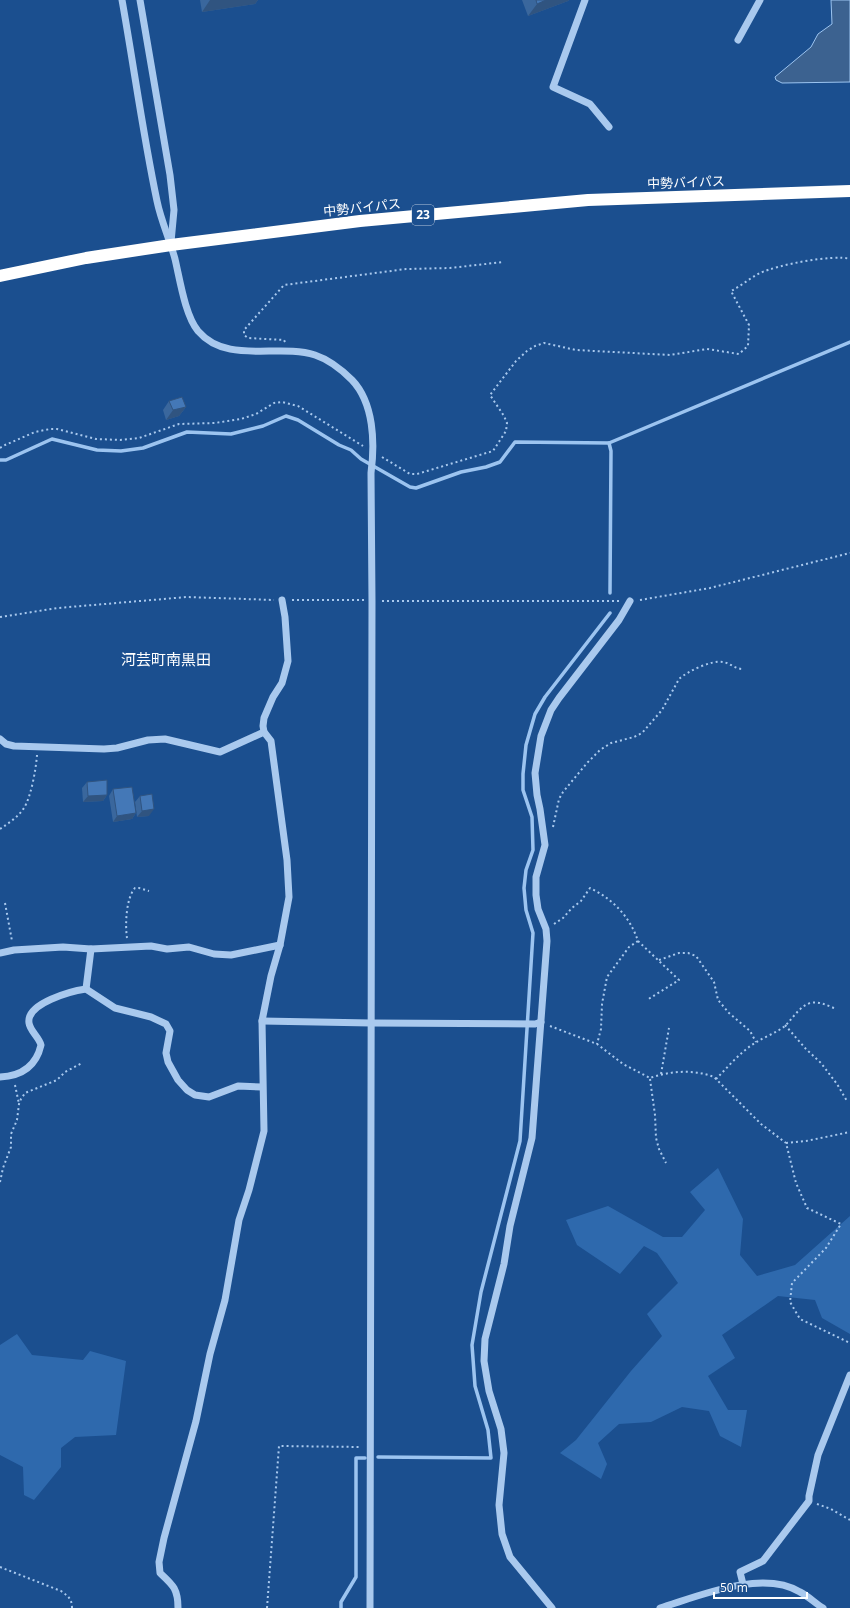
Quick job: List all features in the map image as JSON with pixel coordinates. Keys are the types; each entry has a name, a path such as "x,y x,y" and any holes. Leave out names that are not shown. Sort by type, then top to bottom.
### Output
{"highway":[{"name":"中勢バイパス","path":"0,276 86,258 171,245 360,221 588,200 850,191"}],"street":[{"path":"122,0 157,202 171,245 191,319 198,331 216,345 244,351 287,351 313,355 331,362 357,385 364,397 370,424 374,452 370,473 372,601 370,1608"},
{"path":"140,0 170,175 174,210 171,245"},
{"path":"586,0 553,87 590,104 609,126"},
{"path":"738,40 760,0"},
{"path":"178,1608 178,1596 175,1587 160,1573 159,1562 164,1538 196,1421 210,1354 225,1300 239,1220 249,1190 264,1132 262,1021 271,976 280,945 289,897 289,881 271,741 264,732 263,726 264,718 273,697 282,683 288,661 285,617 282,600"},
{"path":"552,1608 510,1557 502,1534 499,1505 504,1453 501,1429 489,1391 484,1361 485,1338 504,1264 510,1226 532,1138 539,1033 538,1023 547,941 546,928 538,909 536,895 536,877 546,845 535,782 537,757 551,710 620,620 630,601"},
{"path":"0,739 6,744 14,746 117,748 148,740 165,739 220,752 264,732"},
{"path":"0,953 14,950 63,947 91,949 150,946 167,949 189,947 214,954 230,955 280,945"},
{"path":"86,989 91,949"},
{"path":"0,1077 15,1075 33,1063 40,1050 40,1042 29,1024 29,1019 32,1014 50,999 86,989 115,1008 160,1020 166,1024 170,1031 166,1053 168,1062 178,1080 186,1090 195,1095 208,1097 238,1086 262,1087"},
{"path":"262,1021 371,1024 538,1023"},
{"path":"743,1584 740,1572 763,1561 809,1501 818,1455 850,1375"},
{"path":"660,1608 743,1584 775,1583 800,1591 823,1608"}],"path":[{"path":"0,448 45,429 57,429 96,439 120,440 139,438 179,424 214,423 241,419 256,414 274,403 282,402 298,406 410,474 417,474 493,451 506,431 507,423 490,396 516,361 535,346 544,343 576,350 662,355 707,349 739,354 748,346 749,325 731,291 760,273 776,268 828,258 842,257 850,259"},
{"path":"287,351 284,340 248,338 244,335 244,330 284,284 406,269 450,268 503,262"},
{"path":"0,617 58,608 187,598 282,600 334,599 372,601 630,601 710,588 850,553"},
{"path":"546,845 552,832 559,799 563,792 600,750 611,743 634,737 642,733 662,710 679,679 707,664 717,661 725,662 736,669 743,668"},
{"path":"0,829 16,818 25,807 35,771 39,746"},
{"path":"128,947 126,934 128,900 135,888 149,891"},
{"path":"546,928 563,918 581,901 590,888 615,904 620,908 635,931 638,941 679,980 647,1000"},
{"path":"4,903 14,950"},
{"path":"597,1044 601,1029 602,1004 607,977 629,947 638,941"},
{"path":"659,960 679,953 688,953 696,956 714,982 718,1000 729,1013 750,1031 756,1042"},
{"path":"716,1079 738,1057 756,1042 785,1026 800,1009 808,1004 820,1003 834,1008"},
{"path":"538,1023 597,1044 622,1064 650,1078 662,1074 679,1072 706,1074 716,1079 761,1124 786,1143 796,1183 807,1208 841,1224 826,1248 792,1283 790,1302 800,1319 850,1343"},
{"path":"785,1026 821,1063 837,1084 847,1101"},
{"path":"662,1074 669,1028"},
{"path":"19,1104 25,1093 57,1080 65,1072 82,1063"},
{"path":"0,1182 3,1168 11,1147 11,1134 17,1120 19,1104 15,1075"},
{"path":"650,1078 655,1115 656,1138 666,1163"},
{"path":"786,1143 806,1141 850,1132"},
{"path":"267,1608 279,1446 370,1448"},
{"path":"809,1501 831,1509 850,1520"},
{"path":"0,1567 61,1591 68,1596 72,1602 72,1608"}],"shaded area":[{"path":"831,0 850,0 850,82 782,83 776,80 775,77 811,47 818,34 832,24"},
{"path":"718,1168 743,1219 740,1255 757,1276 795,1265 850,1216 850,1334 822,1318 815,1300 778,1296 722,1335 735,1358 708,1376 728,1410 747,1410 741,1447 720,1436 709,1411 682,1407 651,1422 619,1424 598,1443 607,1464 601,1479 560,1453 576,1440 631,1371 662,1336 647,1314 678,1283 657,1253 644,1246 620,1274 577,1245 566,1220 608,1206 663,1237 682,1237 705,1210 690,1192"},
{"path":"17,1334 32,1355 83,1360 90,1351 126,1361 116,1435 75,1437 61,1448 61,1467 34,1500 24,1495 23,1467 0,1455 0,1345"}],"building":[{"path":"536,0 546,0 537,4"},
{"path":"182,397 186,407 173,410 169,401"},
{"path":"107,780 107,795 88,796 87,782"},
{"path":"132,787 136,813 117,816 113,789"},
{"path":"152,794 154,809 142,811 140,796"}],"waterway":[{"path":"0,460 6,460 52,439 97,450 121,451 143,448 187,432 231,434 263,426 286,416 298,420 339,445 351,450 361,459 410,487 416,488 461,472 486,467 500,462 515,442 609,443 850,342"},
{"path":"609,443 611,451 610,593"},
{"path":"378,1457 491,1458 488,1430 475,1386 472,1345 481,1292 520,1141 533,933 526,910 524,888 526,870 533,850 532,817 523,790 526,745 535,714 545,697 610,613"},
{"path":"341,1608 341,1602 356,1577 356,1458 365,1458"}],"district":[{"name":"河芸町南黒田","path":"166,660"}]}
